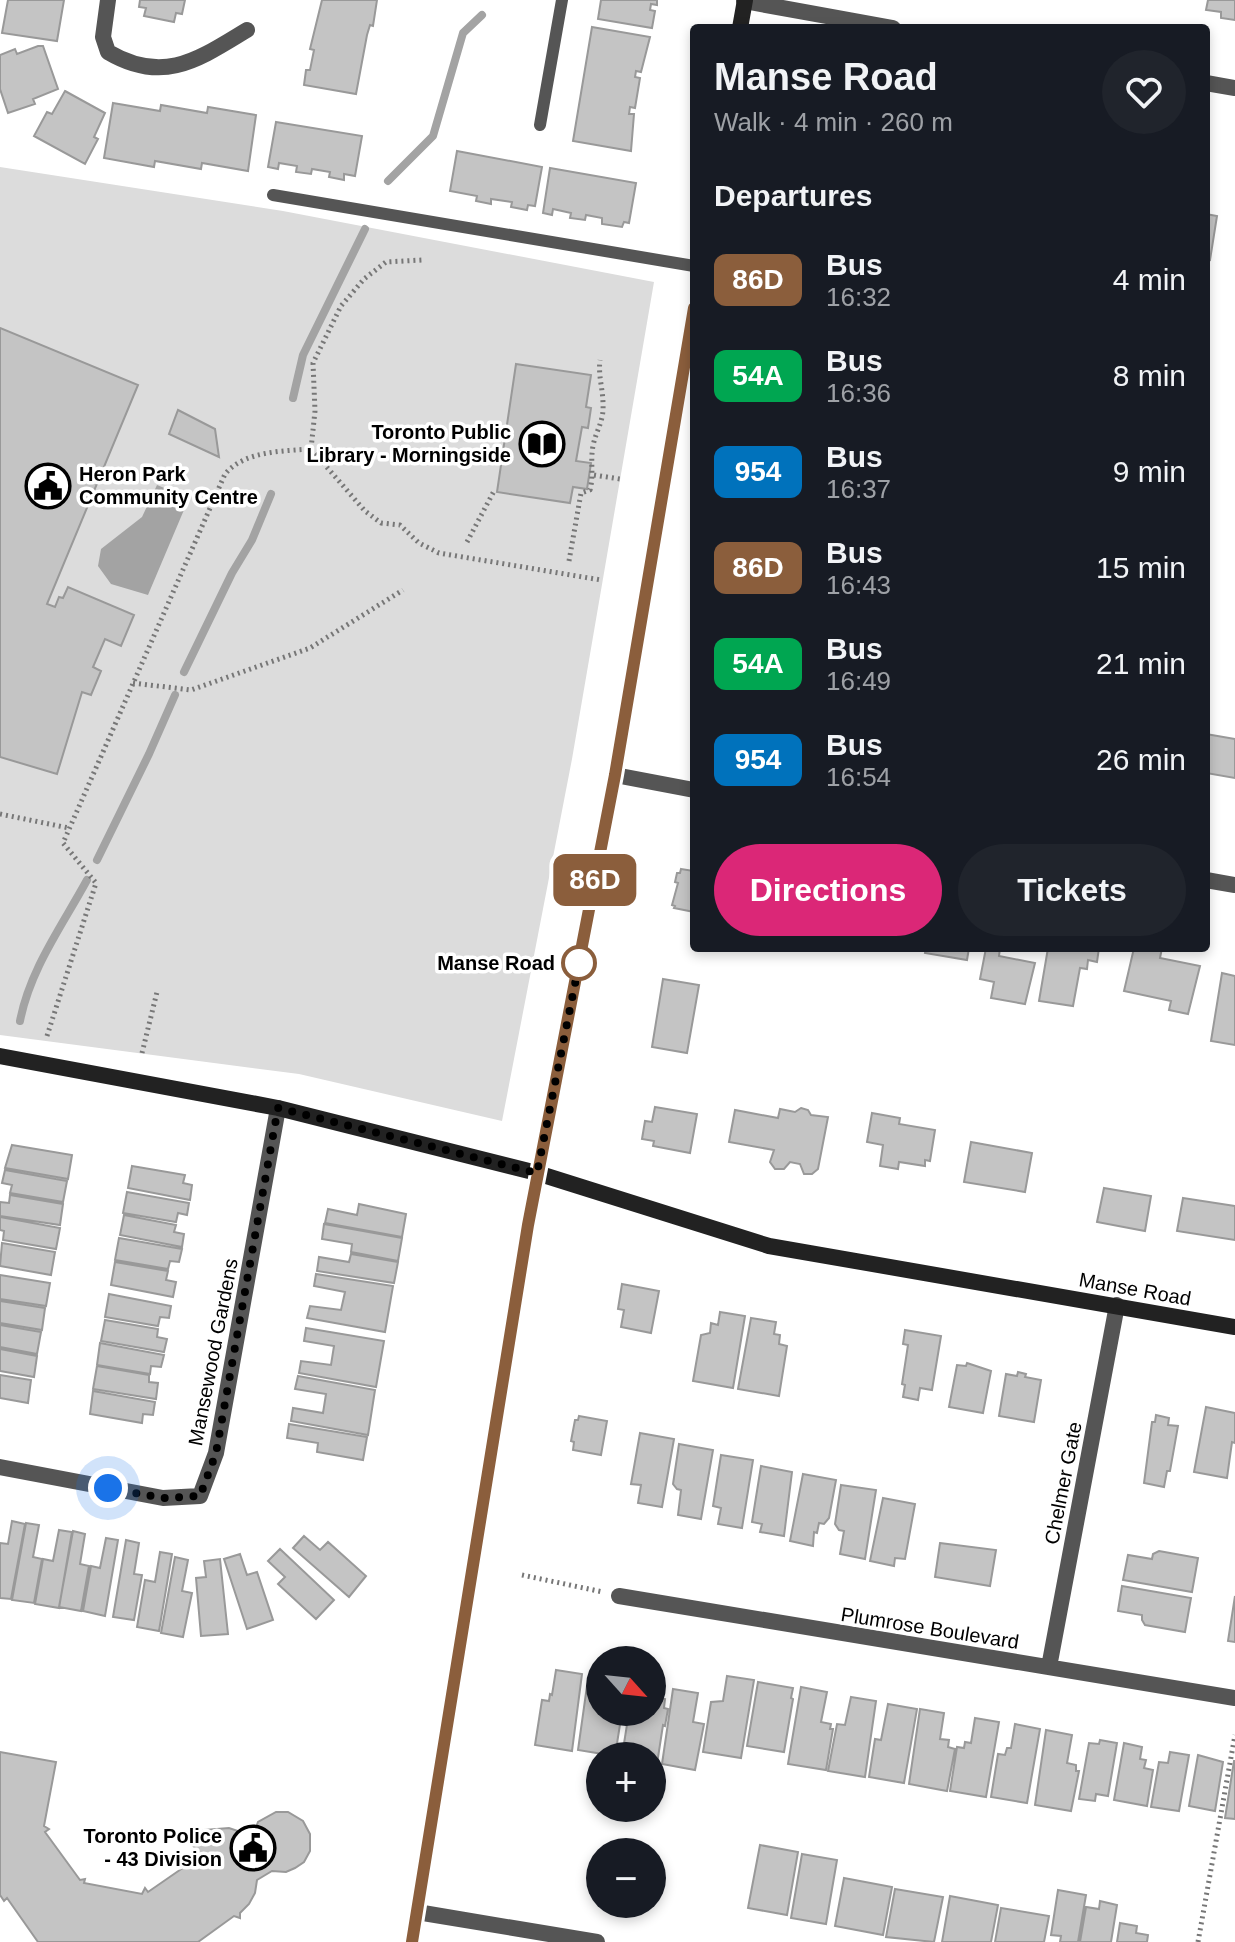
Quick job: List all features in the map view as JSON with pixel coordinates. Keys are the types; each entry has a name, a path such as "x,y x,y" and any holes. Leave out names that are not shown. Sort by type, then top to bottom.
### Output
{"main road":[{"path":"741,24 744,1"},
{"path":"412,1942 537,1173 615,775 690,332"},
{"name":"Manse Road","path":"0,1056 278,1108 537,1173 769,1246 1235,1327"}],"street":[{"path":"108,0 103,37 108,52 124,62 169,67 186,65 247,30"},
{"path":"744,1 871,24"},
{"path":"1210,84 1235,88"},
{"path":"615,775 690,789"},
{"path":"1210,881 1235,885"},
{"name":"Mansewood Gardens","path":"0,1467 163,1498 200,1496 216,1453 278,1108"},
{"name":"Chelmer Gate","path":"1049,1667 1117,1305"},
{"name":"Plumrose Boulevard","path":"619,1596 1235,1698"},
{"path":"417,1912 597,1942"}],"lane":[{"path":"540,125 562,0"},
{"path":"273,195 690,265"}],"path":[{"path":"422,260 386,262 364,279 341,306 313,363 315,411 311,449 365,511 381,523 400,525 419,543 439,553 601,580"},
{"path":"569,561 581,493 590,490 594,475 593,442 602,423 604,401 598,376 600,360"},
{"path":"47,1036 96,883 63,843 225,474 233,465 273,452 311,449"},
{"path":"594,475 620,479"},
{"path":"467,542 494,491"},
{"path":"133,683 191,690 310,648 403,590"},
{"path":"0,814 69,828"},
{"path":"142,1053 157,992"},
{"path":"522,1575 619,1596"},
{"path":"1198,1942 1235,1735"}],"shaded area":[{"path":"0,167 283,211 654,282 572,759 502,1121 299,1074 0,1035"},
{"path":"157,485 189,498 148,595 111,584 98,566 101,549 142,517"}],"building":[{"path":"8,0 64,0 57,41 2,33"},
{"path":"140,0 185,0 182,14 176,13 174,22 144,16 146,8 139,7"},
{"path":"322,0 377,0 356,94 304,85 306,70 310,70 314,50 310,49"},
{"path":"601,0 657,0 657,5 651,4 650,10 655,11 652,28 598,19"},
{"path":"1208,0 1235,0 1235,20 1221,18 1221,12 1206,10"},
{"path":"592,27 650,37 641,72 636,71 635,77 640,78 635,108 630,107 629,114 634,114 631,151 573,141"},
{"path":"43,46 58,89 33,99 35,104 8,113 0,89 0,55 15,49 17,54"},
{"path":"65,91 105,113 94,137 98,139 85,164 34,136 47,112 52,114"},
{"path":"113,103 160,111 161,105 207,113 208,107 256,115 248,171 202,163 201,169 155,161 154,167 104,158"},
{"path":"276,122 362,136 355,176 344,174 344,180 329,177 330,172 312,169 311,174 296,172 297,166 279,163 278,169 268,167"},
{"path":"457,151 542,167 535,206 528,205 527,210 511,207 512,202 491,199 491,204 476,201 477,196 450,191"},
{"path":"550,168 636,183 629,223 624,222 622,227 602,224 602,218 586,215 585,220 570,218 571,213 553,209 552,215 543,213"},
{"path":"1210,215 1217,216 1210,260"},
{"name":"Heron Park Community Centre","path":"0,328 138,385 47,604 55,607 68,587 134,615 121,646 105,639 93,667 101,671 91,695 82,692 57,774 0,757"},
{"name":"Toronto Public Library - Morningside","path":"516,364 591,375 586,407 591,408 588,428 582,427 576,461 591,463 587,489 573,487 570,503 497,492"},
{"path":"178,410 215,429 219,457 169,434"},
{"path":"1210,735 1235,739 1235,778 1210,774"},
{"path":"681,869 690,870 690,911 672,905 678,883 675,882 677,873"},
{"path":"925,952 968,952 967,960"},
{"path":"985,952 1000,952 999,956 1035,963 1025,1004 991,998 994,982 980,979"},
{"path":"1047,952 1098,952 1097,962 1088,960 1087,969 1080,968 1073,1006 1039,1001"},
{"path":"1133,952 1161,952 1160,958 1200,966 1188,1014 1169,1010 1171,1001 1124,991"},
{"path":"1222,973 1235,976 1235,1045 1211,1041"},
{"path":"663,979 699,985 687,1053 652,1047"},
{"path":"655,1107 697,1114 690,1153 653,1146 654,1141 642,1139 645,1121 652,1122"},
{"path":"801,1108 811,1115 828,1117 818,1169 812,1174 804,1174 800,1164 790,1162 784,1169 775,1169 770,1162 774,1150 729,1142 735,1110 778,1118 780,1109 795,1112"},
{"path":"872,1113 900,1118 899,1124 935,1130 930,1161 925,1160 925,1166 899,1162 898,1169 880,1166 883,1145 867,1142"},
{"path":"971,1142 1032,1153 1025,1192 964,1182"},
{"path":"12,1145 72,1155 68,1179 5,1168"},
{"path":"132,1166 185,1175 183,1183 192,1185 190,1200 128,1188"},
{"path":"5,1170 67,1181 63,1202 10,1193 12,1185 2,1183"},
{"path":"1104,1188 1151,1196 1145,1231 1097,1222"},
{"path":"127,1192 189,1203 187,1215 178,1213 176,1222 123,1213"},
{"path":"10,1195 63,1204 60,1225 0,1216 0,1202 9,1203"},
{"path":"1183,1198 1235,1206 1235,1240 1177,1231"},
{"path":"359,1204 406,1214 402,1237 325,1223 328,1209 357,1215"},
{"path":"124,1215 176,1225 174,1232 184,1234 182,1247 120,1235"},
{"path":"0,1217 60,1228 56,1249 3,1240"},
{"path":"324,1224 402,1238 398,1261 351,1252 352,1244 322,1239"},
{"path":"119,1238 182,1249 179,1262 170,1261 168,1269 115,1260"},
{"path":"2,1243 55,1252 51,1275 0,1266"},
{"path":"351,1254 398,1262 394,1283 317,1271 319,1257 349,1262"},
{"path":"115,1262 168,1271 166,1280 176,1282 173,1297 111,1285"},
{"path":"316,1274 393,1286 385,1332 307,1318 310,1306 341,1310 345,1292 314,1286"},
{"path":"0,1275 50,1283 46,1306 0,1299"},
{"path":"622,1284 659,1291 651,1333 621,1327 624,1310 618,1309"},
{"path":"109,1294 171,1306 169,1318 160,1317 158,1326 105,1317"},
{"path":"0,1301 45,1308 42,1330 0,1323"},
{"path":"720,1312 745,1316 733,1388 693,1381 701,1335 710,1333 711,1323 718,1325"},
{"path":"751,1318 776,1322 774,1334 780,1335 779,1344 787,1346 779,1396 738,1389"},
{"path":"105,1320 158,1329 157,1337 167,1339 164,1352 101,1341"},
{"path":"0,1325 41,1332 37,1354 0,1347"},
{"path":"306,1328 384,1341 376,1387 299,1373 301,1361 331,1365 334,1346 304,1341"},
{"path":"905,1330 941,1336 932,1390 920,1388 918,1400 903,1397 908,1345 903,1344"},
{"path":"100,1343 164,1355 161,1367 151,1366 150,1374 97,1365"},
{"path":"0,1349 37,1356 34,1377 0,1371"},
{"path":"967,1363 991,1371 983,1413 949,1407 957,1365 966,1366"},
{"path":"97,1366 149,1375 149,1382 158,1383 156,1399 93,1389"},
{"path":"1018,1372 1026,1374 1025,1377 1041,1380 1034,1422 999,1416 1006,1374 1017,1376"},
{"path":"0,1375 31,1380 28,1403 0,1398"},
{"path":"298,1376 375,1390 368,1435 291,1421 293,1408 323,1413 326,1394 295,1389"},
{"path":"93,1391 155,1402 153,1415 143,1414 142,1423 90,1414"},
{"path":"1206,1407 1235,1413 1235,1443 1232,1442 1227,1478 1194,1472"},
{"path":"1156,1415 1169,1418 1168,1425 1178,1426 1164,1487 1144,1483 1152,1422 1155,1422"},
{"path":"579,1416 607,1421 601,1455 573,1450 574,1442 571,1441 575,1420"},
{"path":"289,1424 367,1437 363,1460 317,1452 318,1443 287,1438"},
{"path":"640,1433 674,1439 662,1507 638,1503 641,1485 631,1484"},
{"path":"679,1444 713,1450 701,1519 678,1515 681,1490 673,1484"},
{"path":"721,1455 753,1460 742,1528 718,1524 721,1508 713,1506"},
{"path":"761,1466 792,1472 784,1536 760,1532 762,1524 752,1522"},
{"path":"803,1474 836,1480 829,1518 824,1524 819,1523 817,1533 814,1532 813,1546 790,1541"},
{"path":"841,1485 876,1490 865,1559 840,1554 844,1531 835,1524"},
{"path":"883,1498 915,1504 905,1559 895,1558 894,1566 870,1561"},
{"path":"12,1521 25,1524 11,1599 0,1598 0,1543 8,1544"},
{"path":"26,1523 39,1525 33,1557 42,1559 34,1603 12,1600"},
{"path":"59,1530 72,1532 59,1608 35,1604 43,1559 53,1561"},
{"path":"73,1531 85,1534 80,1564 89,1566 81,1611 59,1607"},
{"path":"304,1536 320,1550 328,1542 366,1576 349,1597 293,1548"},
{"path":"106,1538 118,1540 105,1616 83,1611 91,1566 100,1568"},
{"path":"126,1540 139,1543 134,1574 142,1575 134,1620 113,1617"},
{"path":"940,1543 996,1550 990,1586 935,1577"},
{"path":"280,1549 334,1600 316,1619 278,1584 285,1577 268,1561"},
{"path":"1159,1551 1198,1558 1192,1592 1123,1580 1128,1555 1152,1559 1153,1554"},
{"path":"160,1552 172,1554 159,1631 137,1627 145,1580 155,1582"},
{"path":"240,1554 247,1575 257,1572 273,1620 247,1629 224,1559"},
{"path":"175,1557 188,1560 182,1591 192,1593 183,1637 161,1633"},
{"path":"220,1559 228,1634 201,1636 196,1578 206,1577 204,1561"},
{"path":"1122,1586 1191,1598 1185,1632 1145,1625 1142,1615 1118,1611"},
{"path":"1235,1596 1235,1642 1228,1641"},
{"path":"556,1670 582,1674 572,1751 535,1745 542,1700 549,1701 552,1695"},
{"path":"727,1676 754,1680 741,1758 703,1752 711,1702 723,1701"},
{"path":"758,1682 793,1688 784,1752 747,1746"},
{"path":"801,1687 827,1692 821,1722 831,1724 830,1729 833,1729 826,1770 788,1764"},
{"path":"673,1689 698,1693 693,1722 704,1724 695,1770 666,1765 665,1742"},
{"path":"586,1693 586,1726 620,1726 617,1742 586,1742 586,1751 578,1750"},
{"path":"851,1697 876,1701 865,1777 828,1771 837,1724 845,1725"},
{"path":"888,1704 917,1709 904,1783 869,1777 875,1739 881,1740"},
{"path":"920,1709 944,1713 940,1739 949,1740 948,1747 955,1749 947,1791 909,1784"},
{"path":"975,1718 999,1722 986,1797 950,1791 957,1747 964,1748 965,1742 971,1743"},
{"path":"1015,1724 1040,1729 1027,1803 991,1797 998,1754 1005,1755 1007,1748 1011,1748"},
{"path":"627,1726 663,1726 660,1742 624,1742"},
{"path":"1046,1730 1072,1735 1067,1763 1076,1765 1076,1771 1079,1771 1071,1811 1035,1805"},
{"path":"1100,1740 1117,1743 1108,1796 1096,1794 1095,1801 1079,1799 1089,1743 1099,1744"},
{"path":"1124,1743 1142,1747 1140,1759 1146,1760 1144,1768 1153,1770 1147,1806 1114,1800"},
{"name":"Toronto Police - 43 Division","path":"0,1752 56,1762 44,1826 49,1829 45,1832 80,1880 85,1879 84,1883 142,1894 145,1888 148,1892 200,1856 188,1838 204,1830 229,1828 244,1833 240,1842 246,1844 251,1842 258,1822 276,1812 288,1812 303,1821 310,1834 310,1851 304,1862 295,1868 286,1872 272,1871 257,1880 255,1893 240,1913 240,1918 234,1916 198,1942 38,1942 7,1898 4,1901 0,1895"},
{"path":"1170,1752 1189,1755 1179,1811 1151,1807 1159,1762 1168,1763"},
{"path":"1198,1755 1223,1762 1215,1811 1189,1806"},
{"path":"1235,1761 1235,1819 1225,1818"},
{"path":"760,1845 798,1852 787,1915 748,1908"},
{"path":"802,1854 837,1860 826,1924 791,1918"},
{"path":"844,1878 892,1887 883,1935 835,1926"},
{"path":"895,1889 943,1897 934,1942 886,1937"},
{"path":"1058,1890 1086,1895 1078,1942 1060,1942 1061,1936 1051,1935"},
{"path":"950,1896 998,1905 991,1942 942,1942"},
{"path":"1100,1901 1117,1905 1111,1942 1080,1942 1086,1907 1099,1909"},
{"path":"1001,1908 1049,1916 1044,1942 995,1942"},
{"path":"1120,1923 1137,1926 1136,1933 1148,1935 1147,1942 1117,1942"}],"waterway":[{"path":"388,181 433,136 463,33 482,15"},
{"path":"293,398 303,355 365,229"},
{"path":"184,672 232,573 252,540 271,494"},
{"path":"97,860 175,695"},
{"path":"20,1021 39,966 87,880"}],"bus line":[{"name":"86D","path":"412,1942 528,1225 615,775 690,332"}],"place":[{"name":"Toronto Public Library - Morningside","path":"542,444"},
{"name":"Heron Park Community Centre","path":"48,486"},
{"name":"Manse Road","path":"579,963"},
{"name":"Toronto Police - 43 Division","path":"253,1848"}],"route":[{"path":"108,1488 163,1498 200,1496 216,1453 278,1108 537,1173 582,949 579,963"}]}
